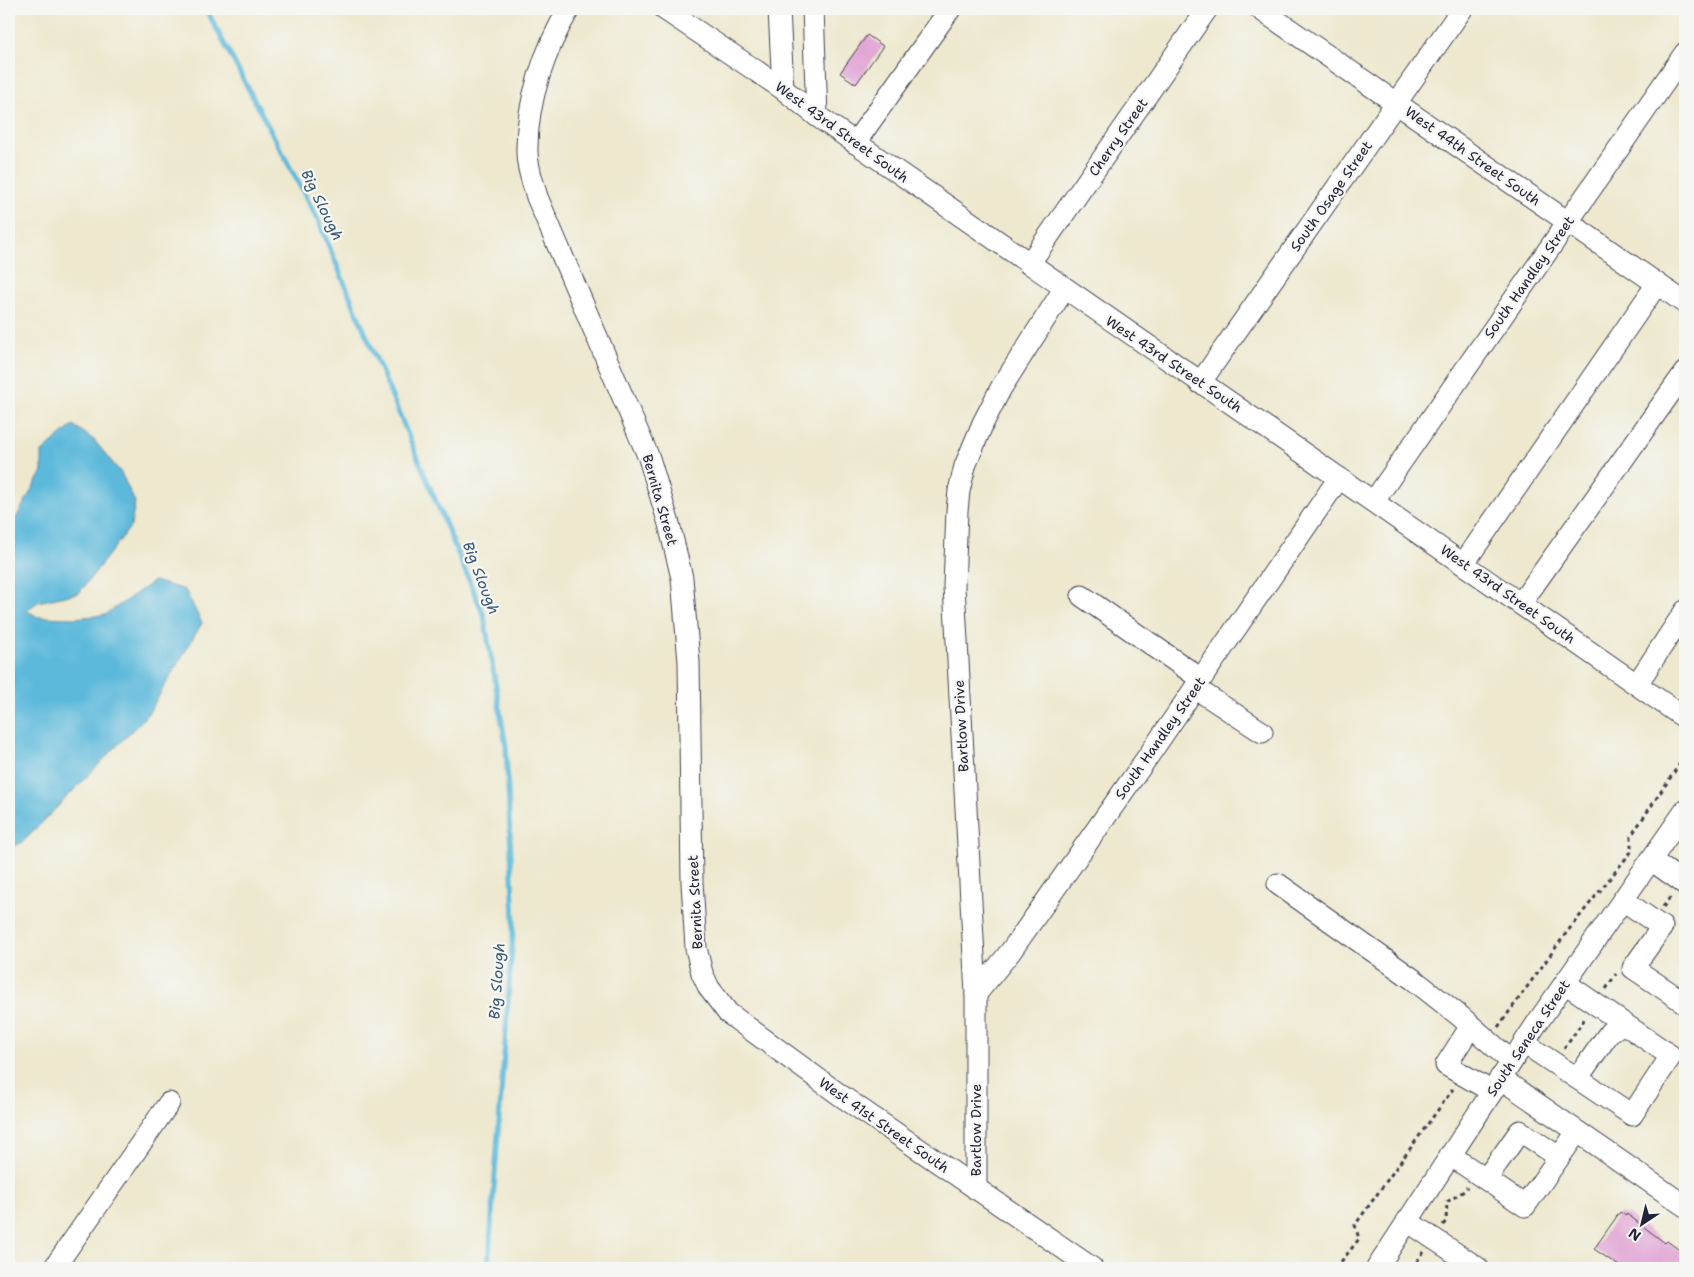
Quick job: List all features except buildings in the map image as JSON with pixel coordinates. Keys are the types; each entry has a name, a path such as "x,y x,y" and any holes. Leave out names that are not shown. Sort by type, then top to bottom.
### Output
{"street":[{"name":"Bernita Street","path":"569,9 556,31 539,79 530,113 526,150 530,174 537,197 649,458 669,524 682,578 689,662 692,873 696,948 702,973 709,988 728,1013"},
{"name":"West 43rd Street South","path":"664,9 782,89 855,143 1064,289 1464,563 1685,718"},
{"path":"779,9 782,89"},
{"path":"813,9 817,116"},
{"path":"855,143 950,9"},
{"name":"Cherry Street","path":"1029,264 1208,9"},
{"name":"West 44th Street South","path":"1260,9 1685,303"},
{"name":"South Osage Street","path":"1200,383 1462,9"},
{"name":"South Handley Street","path":"1374,501 1685,53"},
{"path":"1464,563 1657,284"},
{"name":"Bartlow Drive","path":"976,1189 976,994 954,586 959,491 965,466 1001,388 1064,289"},
{"path":"1521,603 1685,372"},
{"name":"South Handley Street","path":"976,994 1015,944 1198,684 1339,478"},
{"path":"1082,596 1262,732"},
{"path":"1637,684 1685,611"},
{"name":"South Seneca Street","path":"1377,1268 1564,983 1685,811"},
{"path":"1651,860 1685,884"},
{"path":"1278,884 1414,980 1471,1026 1488,1041 1501,1077"},
{"path":"1623,900 1662,927 1633,968 1685,1003"},
{"path":"1524,1043 1576,1074 1632,1115 1666,1064 1671,1056 1614,1022 1564,983"},
{"name":"West 41st Street South","path":"728,1013 840,1094 1092,1268"},
{"path":"1576,1074 1610,1032 1614,1022"},
{"path":"1471,1026 1446,1064 1464,1075 1501,1077 1685,1206"},
{"path":"54,1268 169,1103"},
{"path":"1486,1179 1520,1131 1559,1157"},
{"path":"1450,1155 1525,1206 1577,1132"},
{"path":"1408,1221 1478,1268"}],"path":[{"path":"1488,1041 1567,932 1631,852 1631,836 1685,756"},
{"path":"1336,1268 1359,1239 1355,1225 1464,1075"}],"water":[{"path":"73,425 94,440 121,473 135,502 131,526 79,593 38,602 26,610 38,617 74,618 105,615 154,581 185,590 202,623 148,714 24,841 9,849 9,531 42,471 42,452"}],"waterway":[{"name":"Big Slough","path":"206,9 318,220 484,616 506,746 514,921 488,1268"}]}
